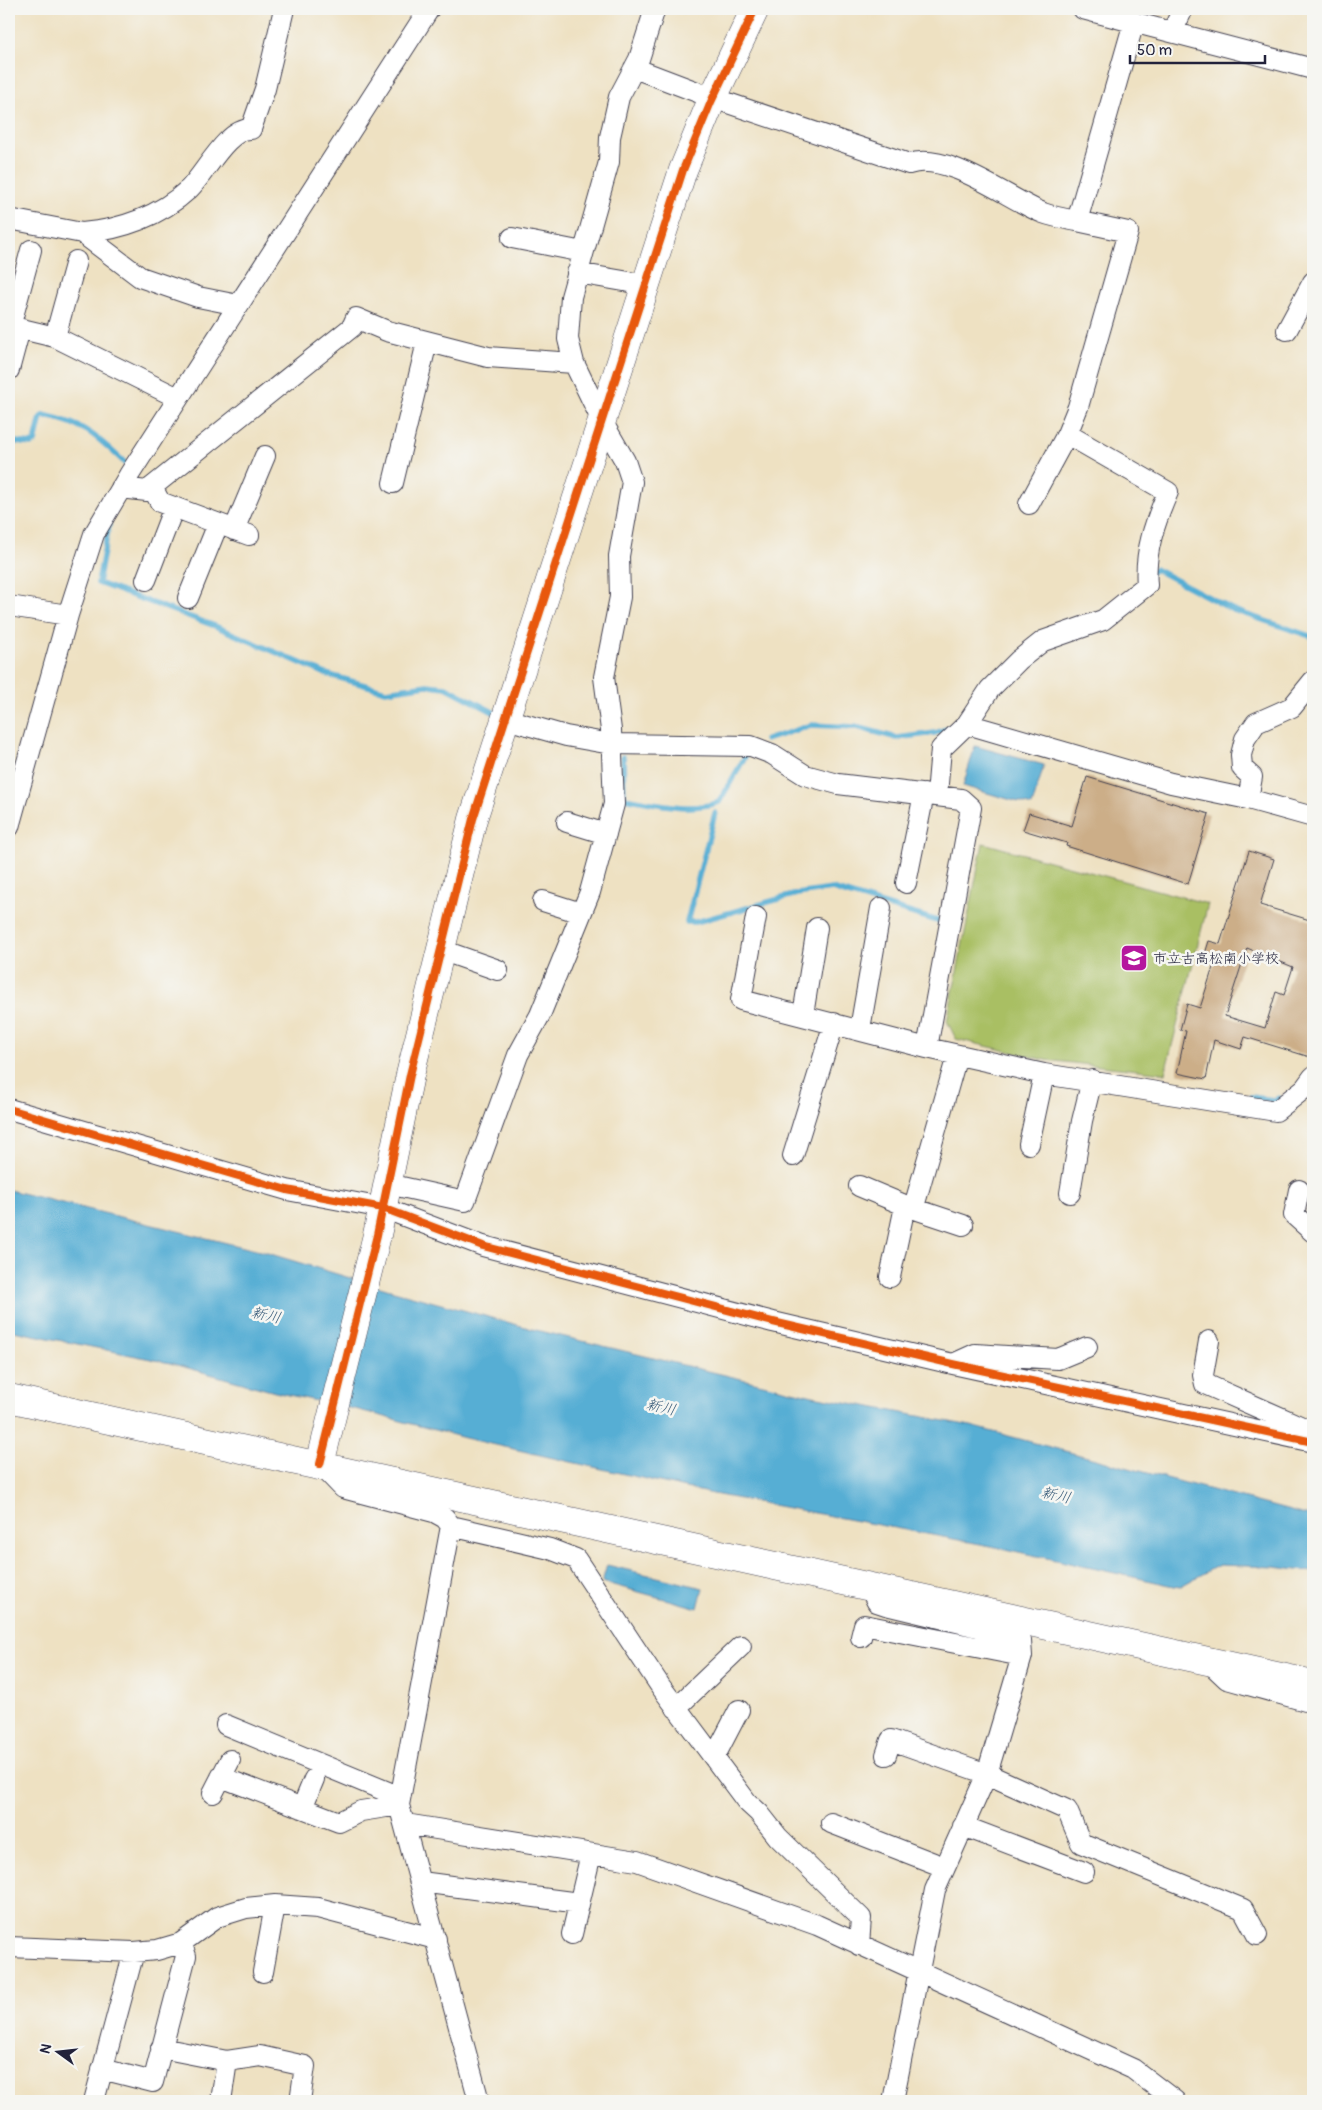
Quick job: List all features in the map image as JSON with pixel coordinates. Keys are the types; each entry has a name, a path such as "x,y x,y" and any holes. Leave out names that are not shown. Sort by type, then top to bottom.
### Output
{"street":[{"path":"9,218 82,233 106,231 133,223 166,206 190,188 228,141 247,129 251,129 265,89 284,9"},
{"path":"9,827 68,615 94,534 178,398 429,9"},
{"path":"9,1110 287,1190 465,1201 518,1055 540,1015 590,892 614,804 612,744 604,677 620,597 619,556 632,482 625,461 603,423 574,362 568,339 568,319 577,273 609,162 610,137 619,97 639,59 655,9"},
{"path":"1083,9 1313,69"},
{"path":"1172,32 1183,9"},
{"path":"321,1462 377,1236 410,1075 473,819 603,423 683,170 748,11"},
{"path":"1077,221 1134,22"},
{"path":"634,68 713,98 909,164 919,160 938,164 990,184 1043,213 1128,232 1078,407 1067,434 1029,504"},
{"path":"82,233 140,277 198,297 238,305"},
{"path":"512,238 583,252"},
{"path":"9,370 13,327 31,250"},
{"path":"55,337 76,261"},
{"path":"577,273 646,285"},
{"path":"1287,330 1313,282"},
{"path":"121,488 147,491 352,327 356,318 387,331 488,357 574,362"},
{"path":"13,327 55,337 178,398"},
{"path":"393,483 428,342"},
{"path":"906,883 931,795 941,749 967,724 990,689 1018,660 1043,641 1103,620 1147,585 1145,563 1154,523 1168,492 1067,434"},
{"path":"188,598 234,530 265,456"},
{"path":"152,487 160,502 234,530"},
{"path":"146,580 174,507"},
{"path":"9,606 68,615"},
{"path":"1248,799 1252,777 1242,768 1241,755 1244,739 1256,723 1292,707 1313,681"},
{"path":"506,719 566,736 612,744 751,746 772,754 805,775 838,784 961,799 971,808 926,1048"},
{"path":"967,724 1171,783 1248,799 1313,817"},
{"path":"568,822 606,834"},
{"path":"543,901 581,913"},
{"path":"860,1029 881,908"},
{"path":"756,917 741,1000 860,1029 957,1056 1044,1074 1092,1080 1276,1111 1304,1088 1313,1077"},
{"path":"803,1015 817,928"},
{"path":"441,950 498,970"},
{"path":"793,1156 834,1023"},
{"path":"890,1277 904,1211 915,1203 957,1056"},
{"path":"1029,1144 1044,1074"},
{"path":"1070,1193 1082,1121 1092,1080"},
{"path":"859,1186 909,1207 963,1225"},
{"path":"1299,1190 1294,1215 1313,1232"},
{"path":"386,1196 483,1246 773,1322 953,1364 1312,1441"},
{"path":"1209,1341 1202,1376 1205,1384 1302,1427 1312,1441"},
{"path":"953,1364 975,1354 1058,1359 1087,1347"},
{"path":"9,1398 321,1462 875,1589 1313,1684"},
{"path":"321,1462 343,1488 355,1493 434,1512 445,1518 452,1526 550,1549 576,1559 676,1708 747,1802 759,1812 778,1838 861,1918 859,1945"},
{"path":"452,1526 401,1809 479,2101"},
{"path":"875,1589 874,1596 877,1602 1007,1634 1020,1641 1022,1656 987,1774 935,1890 893,2101"},
{"path":"861,1637 864,1625 1022,1656"},
{"path":"676,1708 741,1646"},
{"path":"1208,1661 1227,1679 1313,1703"},
{"path":"714,1758 739,1710"},
{"path":"226,1725 401,1809 591,1854 637,1861 817,1924 859,1945 1133,2069 1171,2100"},
{"path":"886,1755 891,1740 987,1774 1067,1810 1081,1843 1243,1910 1257,1935"},
{"path":"221,1777 339,1822 360,1811 401,1809"},
{"path":"302,1808 314,1779"},
{"path":"831,1823 870,1847 944,1867"},
{"path":"963,1826 1084,1872"},
{"path":"572,1934 591,1854"},
{"path":"421,1882 579,1903"},
{"path":"9,1947 134,1952 157,1950 181,1943 217,1917 246,1908 274,1905 318,1908 436,1939"},
{"path":"263,1972 274,1905"},
{"path":"102,2069 153,2082 186,1956 181,1943"},
{"path":"94,2101 134,1952"},
{"path":"161,2048 227,2061 260,2056 305,2066 300,2101"},
{"path":"221,2101 227,2061"}],"green space":[{"path":"983,843 1208,904 1165,1073 1045,1060 956,1039 947,1021"}],"water":[{"path":"975,746 1044,765 1032,806 963,786"},
{"name":"新川","path":"9,1190 264,1252 390,1290 536,1330 813,1396 971,1426 1313,1517 1313,1572 1274,1567 1219,1565 1179,1587 991,1546 708,1493 465,1438 359,1410 275,1392 170,1363 9,1330"},
{"path":"607,1565 703,1588 698,1608 602,1582"}],"building":[{"path":"1087,777 1209,814 1188,884 1066,846 1067,843 1023,830 1029,813 1072,826"},
{"path":"1249,851 1274,859 1260,905 1313,921 1313,1058 1245,1037 1241,1049 1214,1040 1206,1079 1177,1073 1186,1031 1180,1030 1187,1004 1200,1008 1215,961 1204,957 1209,941 1220,944","holes":["1247,948 1293,967 1284,995 1276,992 1265,1028 1225,1016"]}],"waterway":[{"path":"9,441 31,444 35,442 41,417 44,415 80,427 97,437 124,462"},
{"path":"109,525 98,583 215,626 326,674 386,691 427,685 446,687 497,714"},
{"path":"1151,572 1155,569 1233,610 1313,637"},
{"path":"766,740 811,725 857,727 897,738 935,733 954,726"},
{"path":"623,757 624,798 684,807 696,807 719,802 745,757"},
{"path":"715,813 687,922 696,922 797,894 832,889 941,922"},
{"path":"1251,1097 1274,1100 1279,1098"}],"cycle path":[{"path":"320,1464 377,1235 410,1075 473,819 683,170 711,102 755,9"},
{"path":"9,1109 287,1190 383,1208 483,1246 773,1322 953,1364 1313,1442"}],"place":[{"name":"市立古高松南小学校","path":"1134,958"}]}
